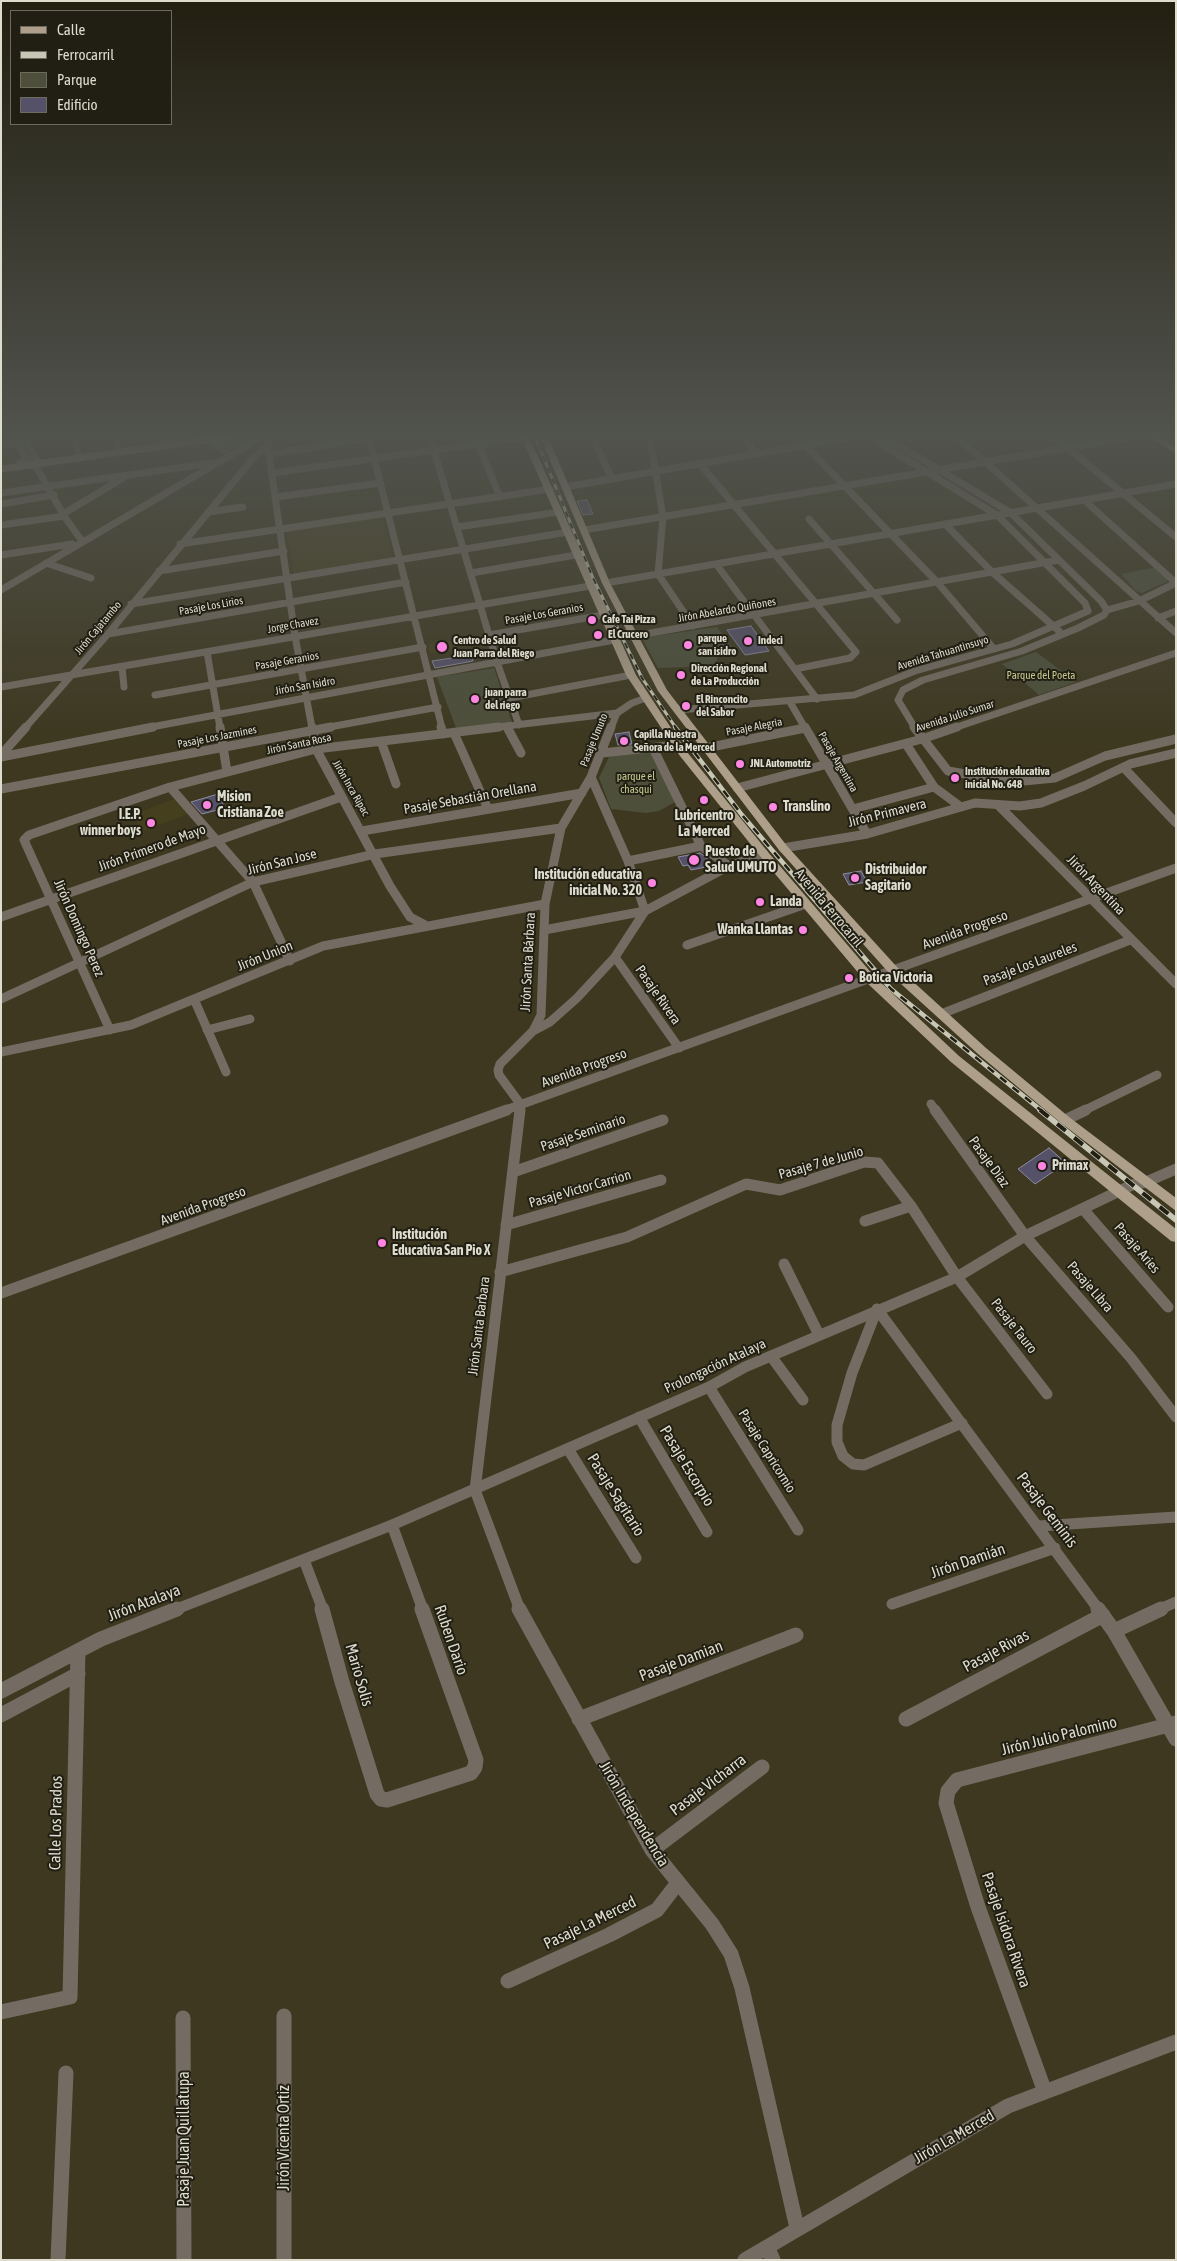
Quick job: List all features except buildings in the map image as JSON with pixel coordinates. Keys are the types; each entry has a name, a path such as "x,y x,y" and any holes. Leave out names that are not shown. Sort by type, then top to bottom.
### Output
{"main road":[{"name":"Avenida Ferrocarril","path":"571,540 631,675 678,745 764,854 870,979 955,1059 1176,1237"},
{"name":"Avenida Ferrocarril","path":"588,540 606,583 662,691 783,848 893,970 941,1014 1065,1120 1176,1206"}],"street":[{"path":"1,590 84,540"},
{"name":"Jirón Cajatambo","path":"1,756 70,675 108,634 184,540"},
{"path":"180,544 210,540"},
{"name":"Jirón Inca Ripac","path":"282,540 295,636 316,749 341,797 375,854 390,886 410,917 427,926"},
{"path":"395,540 430,674 443,734"},
{"path":"461,540 497,662 519,725"},
{"path":"131,604 519,540"},
{"path":"661,540 658,574 694,626"},
{"path":"761,540 856,652 850,658 795,669"},
{"path":"827,540 898,620"},
{"path":"606,583 857,540"},
{"path":"895,540 937,582 994,649"},
{"path":"960,540 992,572 1064,634"},
{"path":"1023,540 1046,562"},
{"path":"1038,540 1101,601 1107,610"},
{"path":"1071,540 1176,633"},
{"path":"1128,540 1176,583 1139,600 1107,610 1104,615 1064,634 993,661 923,680 903,690 898,700 922,740 948,771 974,777 1013,782 1054,778 1106,756 1176,739"},
{"path":"1,555 80,542"},
{"path":"159,571 284,551"},
{"path":"471,573 576,555"},
{"name":"Jirón Abelardo Quiñones","path":"634,636 1059,560"},
{"name":"Avenida Tahuantinsuyo","path":"678,710 790,702 854,695 915,671 994,649 1054,627 1088,611 1088,607 1046,562"},
{"path":"46,563 91,578"},
{"path":"716,564 756,615 816,699"},
{"path":"1,580 13,582"},
{"name":"Pasaje Los Lirios","path":"108,634 406,582"},
{"name":"Jorge Chavez","path":"1,687 590,586"},
{"path":"1158,618 1176,611"},
{"name":"Pasaje Los Geranios","path":"490,635 603,615"},
{"name":"Jirón San Isidro","path":"1,756 115,736 149,727 614,640"},
{"name":"Pasaje Geranios","path":"155,695 423,647"},
{"path":"207,652 227,772"},
{"name":"Avenida Julio Sumar","path":"737,788 922,740 1176,654"},
{"path":"122,667 124,687"},
{"path":"510,698 631,675"},
{"name":"Pasaje Umuto","path":"591,777 617,713 632,703 646,698"},
{"name":"Pasaje Argentina","path":"790,702 867,834"},
{"name":"Pasaje Los Jazmines","path":"1,789 438,707"},
{"name":"Jirón Santa Rosa","path":"26,837 170,787 316,749 617,713"},
{"path":"506,726 522,753"},
{"name":"Pasaje Alegria","path":"706,748 805,728"},
{"path":"454,733 488,809"},
{"path":"381,742 396,784"},
{"path":"906,744 934,787 961,807"},
{"path":"602,753 678,745"},
{"path":"654,748 701,846 729,866"},
{"path":"998,805 1020,806 1041,803 1130,764 1176,753"},
{"path":"1124,768 1176,822"},
{"path":"591,777 628,861 645,911"},
{"name":"Jirón Santa Bárbara","path":"521,1105 499,1075 498,1070 500,1064 533,1031 541,1015 545,904 561,828 591,777"},
{"path":"170,787 253,882 290,961"},
{"path":"852,809 934,787"},
{"name":"Pasaje Sebastián Orellana","path":"362,831 582,793"},
{"name":"Jirón Primero de Mayo","path":"1,917 341,797"},
{"name":"Jirón Primavera","path":"783,848 867,834 975,803 998,805"},
{"name":"Jirón Argentina","path":"998,805 1130,940 1176,984"},
{"name":"Jirón San Jose","path":"1,999 253,882 375,854 561,828"},
{"name":"Jirón Domingo Perez","path":"26,837 24,840 110,1030"},
{"path":"628,861 701,846"},
{"path":"544,930 645,911 729,866 764,854"},
{"name":"Avenida Progreso","path":"1,1293 1176,868"},
{"name":"Jirón Union","path":"1,1052 130,1025 323,946 545,904"},
{"path":"687,945 806,904"},
{"path":"533,1031 550,1022 577,998 615,957 645,911"},
{"name":"Pasaje Los Laureles","path":"941,1014 1130,940"},
{"name":"Pasaje Rivera","path":"615,957 679,1048"},
{"path":"194,999 226,1072"},
{"path":"207,1030 250,1019"},
{"path":"1065,1120 1156,1075"},
{"name":"Pasaje Diaz","path":"931,1104 1025,1236"},
{"name":"Jirón Santa Barbara","path":"475,1490 521,1105"},
{"name":"Pasaje Seminario","path":"512,1172 663,1120"},
{"name":"Pasaje 7 de Junio","path":"500,1272 627,1237 746,1184 780,1190 793,1188 870,1161 878,1163 911,1206 957,1276"},
{"path":"1146,1182 1176,1169"},
{"name":"Pasaje Victor Carrion","path":"506,1224 661,1180"},
{"name":"Prolongación Atalaya","path":"304,1560 475,1490 709,1387 745,1367 957,1276 1025,1236 1132,1185 1146,1182"},
{"path":"865,1221 911,1206"},
{"name":"Pasaje Aries","path":"1084,1209 1168,1306"},
{"name":"Pasaje Libra","path":"1025,1236 1131,1358 1176,1417"},
{"path":"784,1264 819,1335"},
{"name":"Pasaje Tauro","path":"957,1276 1047,1394"},
{"path":"877,1309 852,1373 837,1425 837,1442 843,1456 853,1464 864,1465 962,1423"},
{"name":"Pasaje Geminis","path":"877,1309 1114,1630 1173,1724 1176,1739"},
{"path":"771,1356 803,1400"},
{"name":"Pasaje Capricornio","path":"709,1387 798,1530"},
{"name":"Pasaje Escorpio","path":"639,1418 708,1532"},
{"name":"Pasaje Sagitario","path":"568,1449 636,1558"},
{"name":"Jirón Independencia","path":"475,1490 518,1607 579,1719 652,1850 677,1884 712,1924 731,1954 742,1988 797,2228"},
{"path":"1039,1526 1176,1516"},
{"name":"Ruben Dario","path":"381,1799 387,1800 471,1773 475,1767 476,1760 392,1524"},
{"name":"Jirón Damián","path":"892,1604 1055,1548"},
{"name":"Jirón Atalaya","path":"1,1690 101,1639 304,1560"},
{"name":"Mario Solis","path":"304,1560 320,1601 342,1682 377,1794 381,1799"},
{"path":"1114,1630 1176,1602"},
{"name":"Pasaje Rivas","path":"906,1719 1103,1615"},
{"name":"Pasaje Damian","path":"579,1719 796,1635"},
{"name":"Calle Los Prados","path":"1,2012 70,1997 78,1651"},
{"path":"1,1715 78,1674"},
{"name":"Jirón Julio Palomino","path":"956,1780 1173,1724"},
{"name":"Pasaje Vicharra","path":"652,1850 762,1767"},
{"name":"Pasaje Isidora Rivera","path":"956,1780 948,1791 946,1803 978,1907 1045,2092"},
{"name":"Pasaje La Merced","path":"508,1981 609,1935 656,1910 677,1884"},
{"name":"Jirón Vicenta Ortiz","path":"284,2016 284,2260"},
{"name":"Pasaje Juan Quillatupa","path":"183,2018 184,2260"},
{"name":"Jirón La Merced","path":"745,2260 770,2253 797,2228 1008,2106 1176,2042"},
{"path":"58,2260 66,2074"}],"shaded area":[{"path":"288,540 388,540 393,558 294,574"},
{"name":"Centro de Salud Juan Parra del Riego","path":"455,640 456,651 430,653 428,644"},
{"name":"I.E.P. winner boys","path":"174,799 188,814 144,831 132,815"}],"green space":[{"path":"1157,567 1171,580 1142,593 1136,591 1121,574"},
{"name":"parque san isidro","path":"717,627 735,652 718,653 716,666 658,668 642,638"},
{"name":"Parque del Poeta","path":"1036,652 1076,682 1039,695 1002,664"},
{"name":"juan parra del riego","path":"494,668 512,722 456,728 437,677"},
{"name":"parque el chasqui","path":"648,751 654,753 675,802 659,811 646,813 611,809 599,778 610,755"}],"railway":[{"path":"577,540 593,578 642,678 676,728"},
{"path":"675,727 742,815 891,989 1042,1111"},
{"path":"1040,1110 1176,1220"}],"place":[{"name":"Cafe Tai Pizza","path":"592,620"},
{"name":"El Crucero","path":"598,635"},
{"name":"Indeci","path":"748,641"},
{"name":"parque san isidro","path":"688,645"},
{"name":"Centro de Salud Juan Parra del Riego","path":"442,647"},
{"name":"Dirección Regional de La Producción","path":"681,675"},
{"name":"juan parra del riego","path":"475,699"},
{"name":"El Rinconcito del Sabor","path":"686,706"},
{"name":"Capilla Nuestra Señora de la Merced","path":"624,741"},
{"name":"JNL Automotriz","path":"740,764"},
{"name":"Institución educativa inicial No. 648","path":"955,778"},
{"name":"Lubricentro La Merced","path":"704,800"},
{"name":"Mision Cristiana Zoe","path":"207,805"},
{"name":"Translino","path":"773,807"},
{"name":"I.E.P. winner boys","path":"151,823"},
{"name":"Puesto de Salud UMUTO","path":"694,860"},
{"name":"Distribuidor Sagitario","path":"855,878"},
{"name":"Institución educativa inicial No. 320","path":"652,883"},
{"name":"Landa","path":"760,902"},
{"name":"Wanka Llantas","path":"803,930"},
{"name":"Botica Victoria","path":"849,978"},
{"name":"Primax","path":"1042,1166"},
{"name":"Institución Educativa San Pio X","path":"382,1243"}]}
